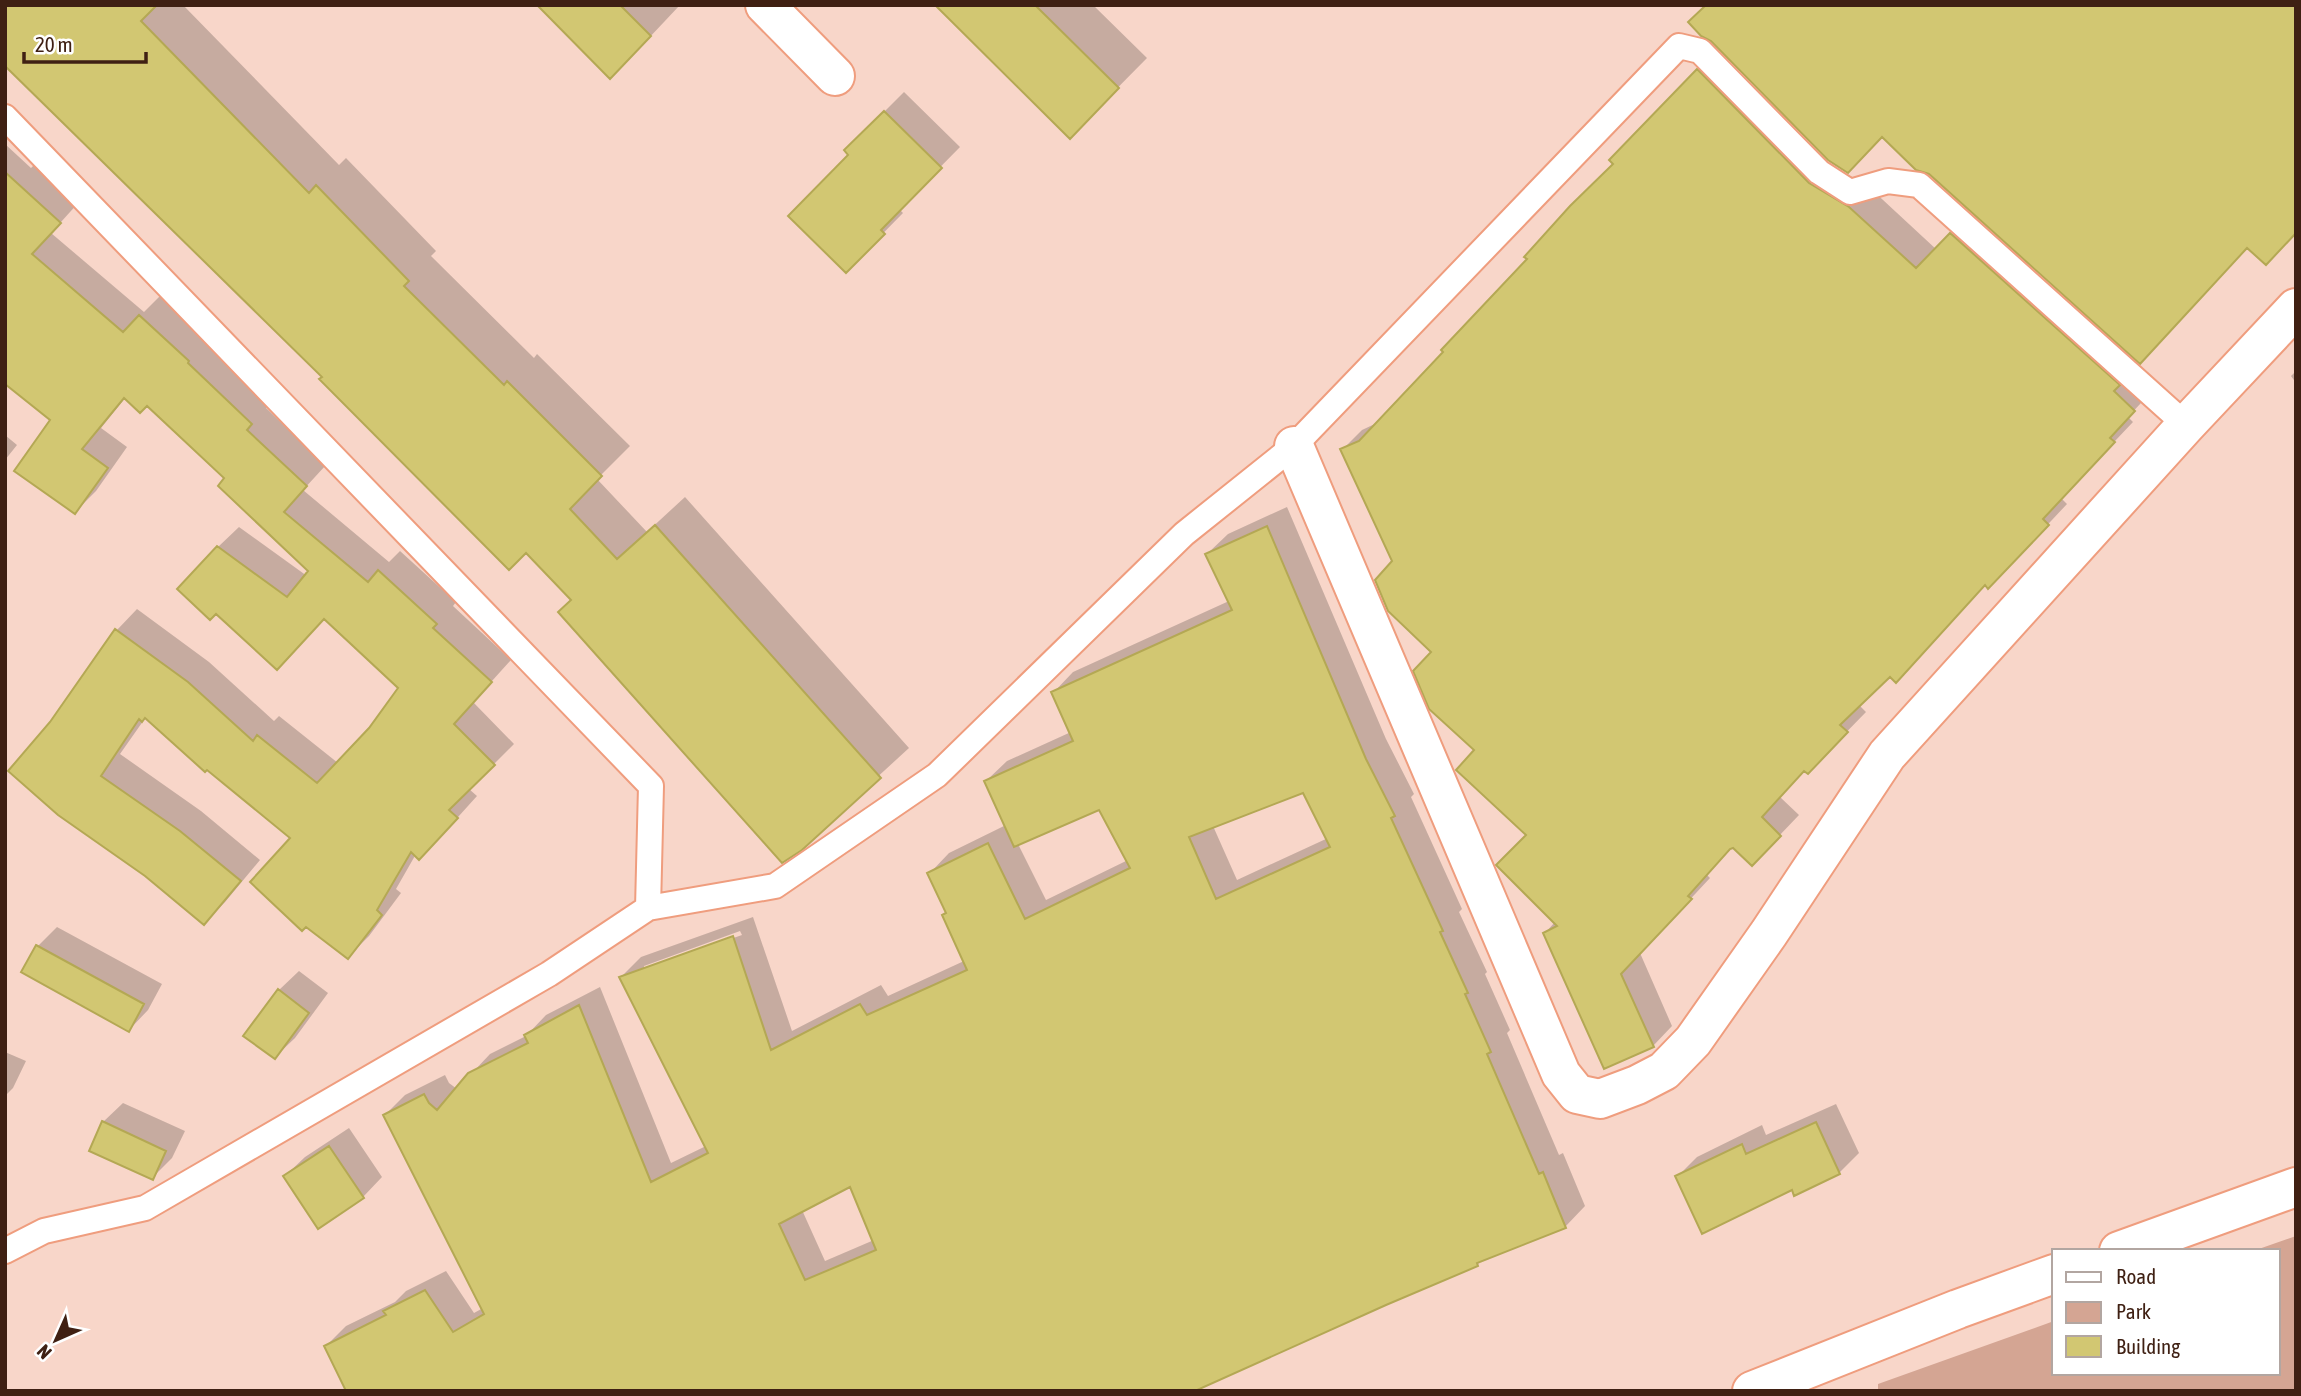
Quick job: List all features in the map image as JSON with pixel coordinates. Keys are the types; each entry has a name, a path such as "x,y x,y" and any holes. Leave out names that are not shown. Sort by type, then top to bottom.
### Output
{"street":[{"path":"765,5 835,76"},
{"path":"1294,446 1560,1074 1577,1094 1600,1099 1637,1085 1664,1070 1693,1041 1769,933 1887,755 2186,425 2296,308"},
{"path":"2125,1249 2296,1187"},
{"path":"1752,1391 2052,1275"}],"lane":[{"path":"5,1251 44,1231 145,1208 550,974 648,908 775,886 937,775 1184,534 1294,446 1679,46 1700,51 1819,172 1850,192 1888,181 1919,185 2186,425"},
{"path":"5,117 651,786 648,908"}],"green space":[{"path":"2296,1236 2296,1391 1878,1391 1878,1384 2052,1322 2052,1375 2280,1375 2280,1249 2259,1249"}],"building":[{"path":"5,5 157,5 141,21 309,193 316,185 409,281 404,286 504,385 507,381 602,476 570,509 617,559 655,525 881,778 802,850 782,863 558,612 571,600 526,553 509,570 319,379 322,377 5,66"},
{"path":"537,5 620,5 651,36 610,79"},
{"path":"935,5 1035,5 1119,88 1070,139"},
{"path":"1706,5 2296,5 2296,233 2266,265 2247,248 2140,364 1929,174 1916,170 1882,137 1848,173 1828,160 1711,41 1701,36 1688,22"},
{"path":"1697,69 1809,183 1849,207 1916,268 1950,233 2120,385 2114,391 2135,411 2110,438 2115,442 2043,519 2049,525 1988,589 1985,585 1896,683 1890,677 1840,725 1848,732 1808,774 1804,771 1762,817 1781,836 1752,866 1733,848 1730,849 1688,896 1692,899 1621,974 1654,1047 1604,1069 1543,933 1557,926 1496,865 1526,835 1456,770 1474,750 1429,709 1413,671 1431,652 1388,611 1375,580 1392,561 1340,449 1359,441 1443,352 1441,350 1527,259 1524,257 1570,206 1613,164 1609,160"},
{"path":"884,111 942,168 881,230 885,234 846,273 788,216 848,155 844,150"},
{"path":"5,172 61,223 32,254 123,332 139,315 189,361 188,363 252,424 247,430 307,486 284,512 368,582 378,570 437,624 433,628 492,682 454,724 495,765 449,810 458,818 419,860 411,852 377,910 382,915 348,959 306,927 302,931 250,882 290,838 207,770 205,772 145,718 142,722 139,719 101,776 180,831 241,881 204,925 145,876 58,815 8,771 50,722 115,629 188,682 253,741 257,735 317,783 369,728 398,688 324,619 277,670 216,614 210,620 177,589 217,546 287,597 308,571 218,486 224,478 147,406 140,413 124,398 82,449 108,468 75,514 14,471 50,420 5,384"},
{"path":"1267,526 1366,759 1395,816 1391,818 1443,931 1440,932 1491,1052 1487,1054 1539,1174 1543,1172 1566,1228 1477,1263 1478,1266 1195,1391 346,1391 324,1346 386,1315 383,1311 425,1290 453,1332 484,1314 383,1115 424,1094 437,1110 468,1073 528,1043 524,1035 579,1005 651,1182 708,1153 619,977 733,936 771,1050 860,1004 867,1015 967,970 942,915 946,913 927,873 988,843 1025,919 1130,868 1099,810 1014,847 984,781 1073,741 1051,692 1232,610 1205,554","holes":["1303,793 1330,847 1216,899 1189,837","850,1187 876,1250 805,1280 779,1224"]},
{"path":"36,945 144,1004 129,1032 21,972"},
{"path":"278,989 309,1013 275,1059 243,1036"},
{"path":"102,1121 166,1151 153,1180 89,1151"},
{"path":"1816,1122 1840,1174 1794,1196 1792,1190 1702,1234 1675,1176 1742,1144 1746,1154"},
{"path":"329,1146 364,1198 318,1229 283,1176"}]}
